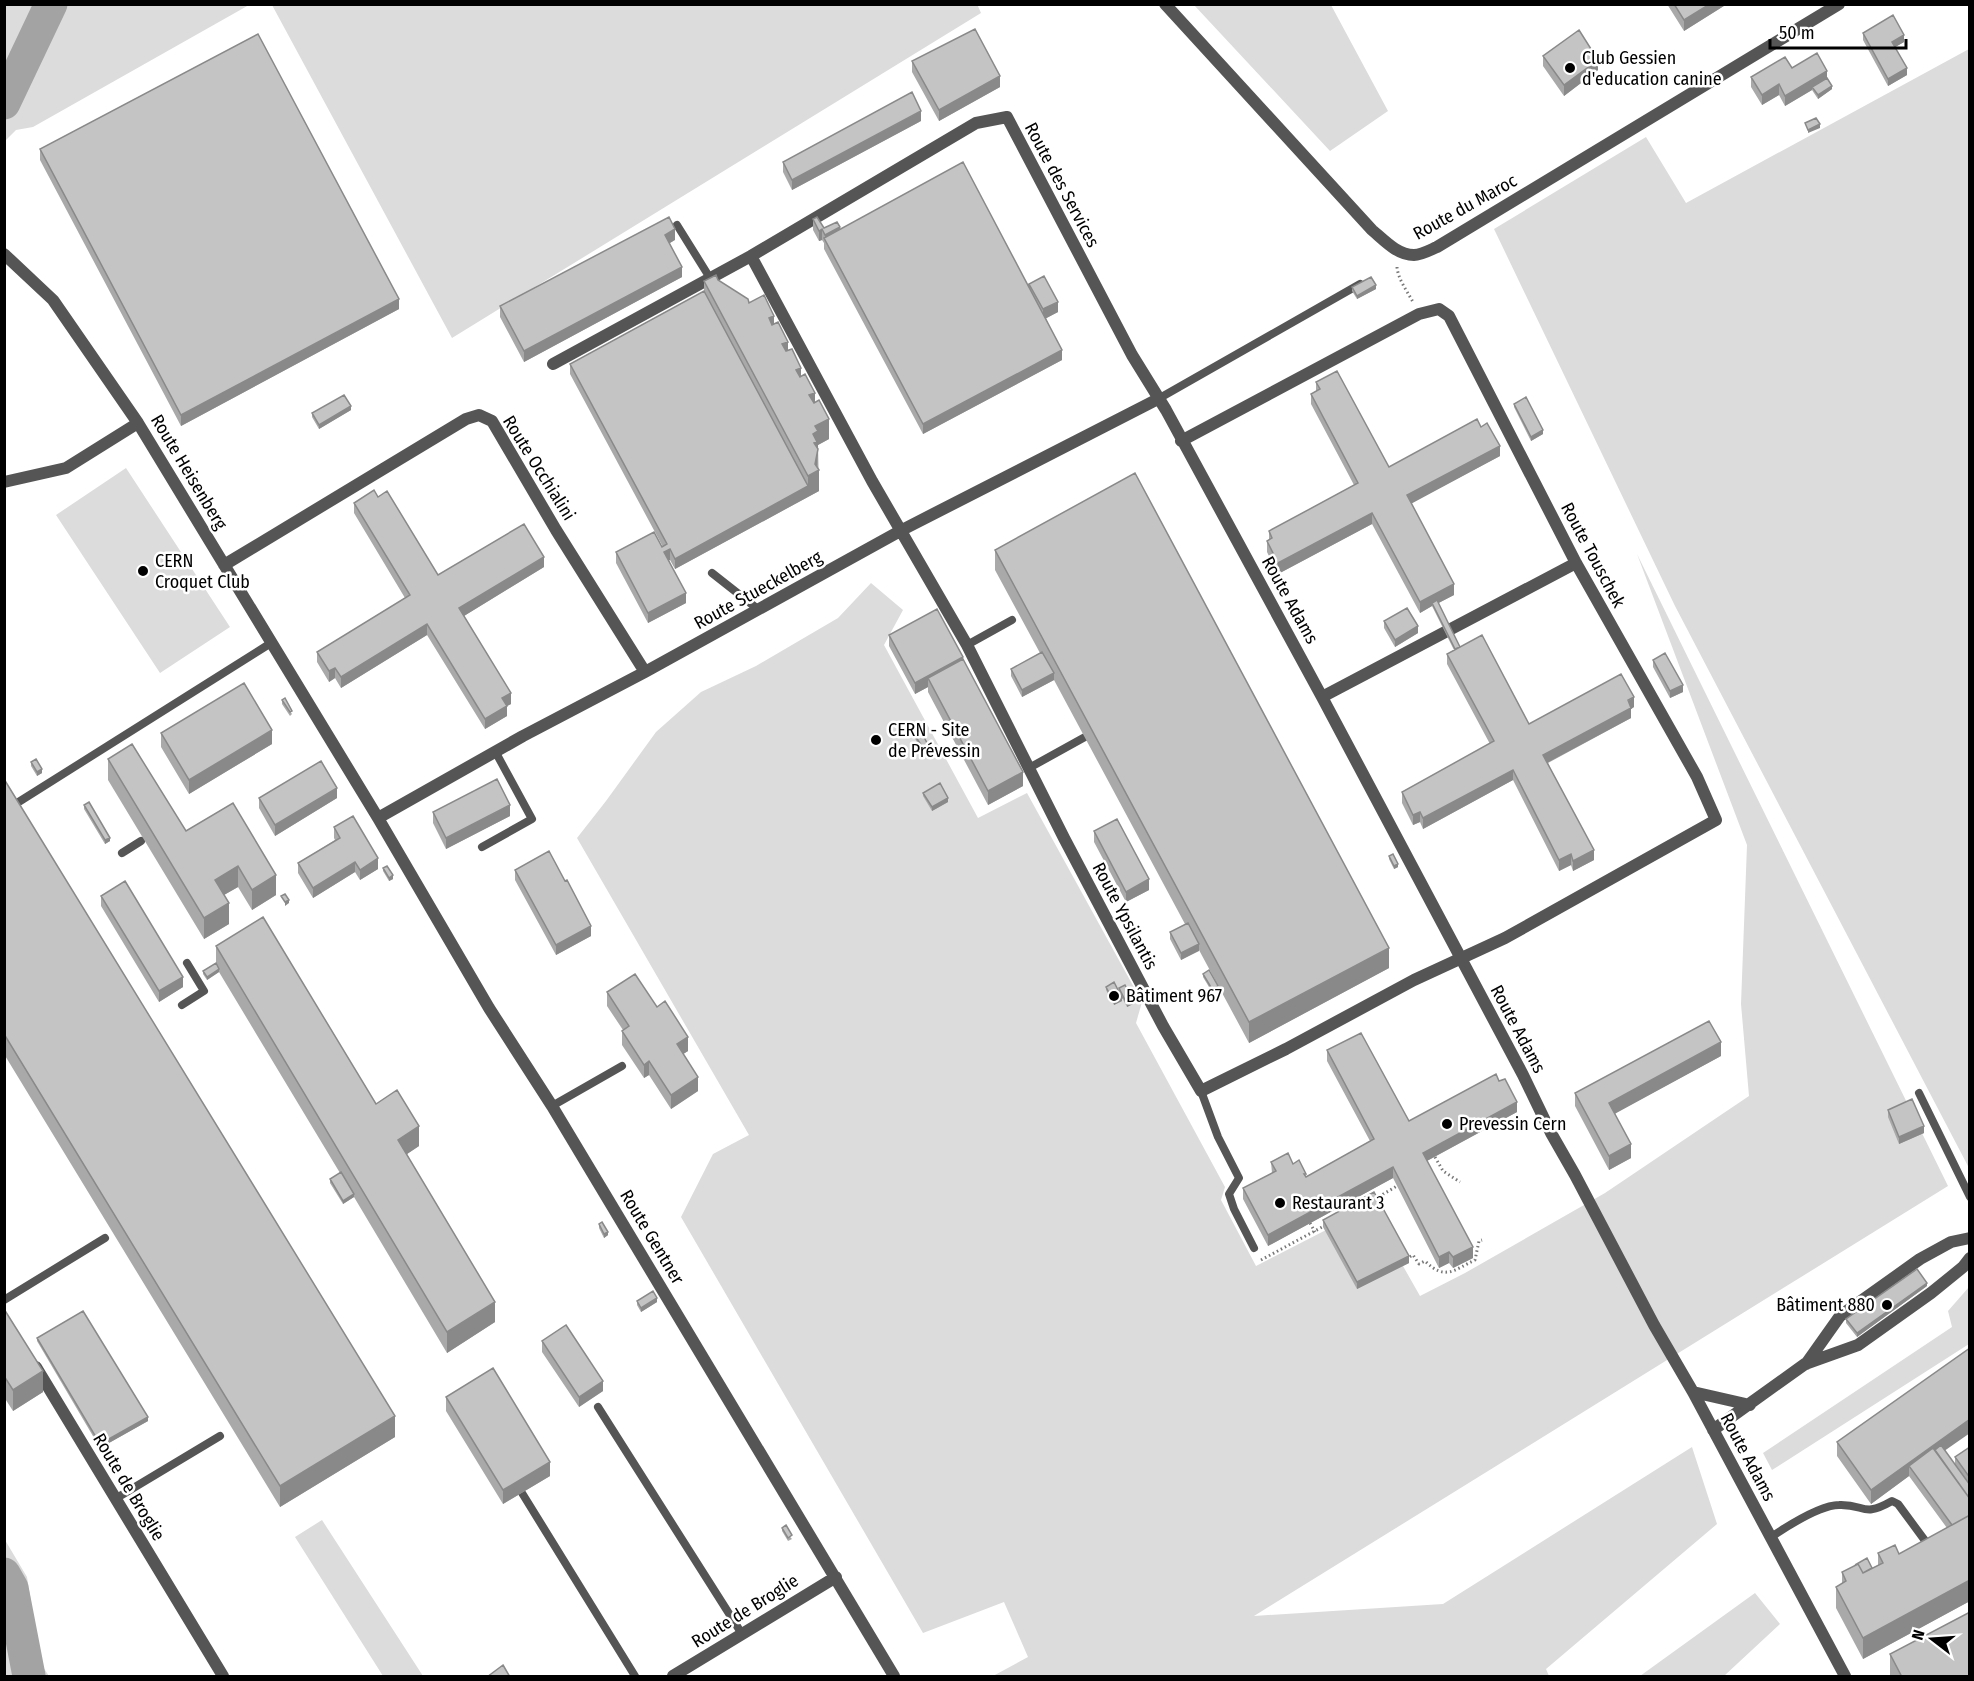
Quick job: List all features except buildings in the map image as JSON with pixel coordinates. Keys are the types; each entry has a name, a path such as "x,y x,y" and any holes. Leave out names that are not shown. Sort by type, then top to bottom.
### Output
{"street":[{"name":"Route du Maroc","path":"1165,4 1372,230 1390,246 1415,255 1437,247 1839,4"},
{"name":"Route des Services","path":"553,364 751,256 976,123 1007,117 1132,355 1158,399"},
{"name":"Route Heisenberg","path":"4,254 53,300 138,423 378,818"},
{"path":"751,256 872,481 902,530"},
{"name":"Route Touschek","path":"1181,441 1419,314 1439,309 1449,316 1576,563 1697,777 1716,820 1505,938 1460,959"},
{"name":"Route Adams","path":"1158,399 1322,697 1551,1133 1845,1677"},
{"name":"Route Stueckelberg","path":"378,818 902,530 1158,399"},
{"name":"Route Occhialini","path":"224,565 324,506 397,459 466,419 479,416 492,421 556,530 645,672"},
{"path":"4,482 66,468 138,423"},
{"name":"Route Ypsilantis","path":"902,530 967,645 1163,1026 1201,1091"},
{"path":"1322,697 1576,563"},
{"name":"Route Gentner","path":"378,818 489,1008 552,1106 894,1677"},
{"path":"1201,1091 1286,1049 1414,980 1460,959"},
{"path":"1805,1364 1840,1316 1920,1258 1951,1242 1970,1238"},
{"path":"1713,1431 1805,1364 1858,1345 1931,1293 1963,1267 1970,1258"},
{"name":"Route de Broglie","path":"29,1356 223,1677"},
{"path":"1693,1392 1750,1405"},
{"name":"Route de Broglie","path":"673,1677 836,1577"}],"lane":[{"path":"677,225 710,278"},
{"path":"1158,399 1363,282"},
{"path":"712,573 759,610"},
{"path":"967,645 1012,620"},
{"path":"17,803 271,643"},
{"path":"1029,768 1085,737"},
{"path":"482,847 532,819 495,752"},
{"path":"123,853 141,841"},
{"path":"182,1005 204,991 187,963"},
{"path":"552,1106 622,1066"},
{"path":"1201,1091 1218,1137 1239,1178 1229,1194 1254,1248"},
{"path":"1919,1093 1970,1197"},
{"path":"4,1300 105,1238"},
{"path":"598,1407 742,1634"},
{"path":"115,1499 220,1436"},
{"path":"522,1493 635,1677"},
{"path":"1771,1537 1792,1524 1832,1506 1841,1504 1872,1511 1892,1501 1898,1504 1935,1554"}],"path":[{"path":"1402,252 1397,270 1419,314"},
{"path":"1435,1156 1443,1171 1460,1182"},
{"path":"1370,1201 1397,1186"},
{"path":"1254,1248 1252,1249 1258,1261 1332,1221"},
{"path":"1310,1223 1315,1232"},
{"path":"1406,1258 1413,1255 1419,1264 1425,1262 1439,1273 1447,1274 1475,1260 1479,1241 1482,1240"}],"shaded area":[{"path":"5,4 249,5 33,127 16,130 5,141"},
{"path":"977,4 981,13 452,338 272,5"},
{"path":"1194,5 1331,5 1388,111 1330,151"},
{"path":"1969,49 1969,1168 1675,606 1494,229 1646,137 1686,203"},
{"name":"CERN Croquet Club","path":"126,468 230,627 160,673 56,515"},
{"path":"1637,554 1948,1186 1254,1616 1443,1604 1692,1447 1717,1524 1546,1669 1549,1676 993,1676 1028,1657 1004,1602 923,1633 681,1217 713,1154 749,1135 577,838 656,732 701,692 756,666 838,618 871,583 903,610 884,645 978,818 1027,793 1142,1002 1136,1023 1225,1187 1221,1200 1256,1266 1326,1230 1403,1266 1420,1296 1605,1193 1749,1096 1741,1004 1747,845"},
{"path":"1969,1287 1969,1344 1772,1470 1763,1453 1952,1327 1948,1311"},
{"path":"322,1520 423,1676 383,1676 295,1537"},
{"path":"5,1540 27,1577 41,1664 49,1676 5,1676"},
{"path":"1755,1593 1780,1624 1724,1676 1640,1676"}],"waterway":[{"path":"4,103 51,4"},
{"path":"4,1574 12,1588 29,1676"}],"place":[{"name":"Club Gessien d'education canine","path":"1570,68"},
{"name":"CERN Croquet Club","path":"143,571"},
{"name":"CERN - Site de Prévessin","path":"876,740"},
{"name":"Bâtiment 967","path":"1114,996"},
{"name":"Prevessin Cern","path":"1447,1124"},
{"name":"Restaurant 3","path":"1280,1203"},
{"name":"Bâtiment 880","path":"1887,1305"}]}
